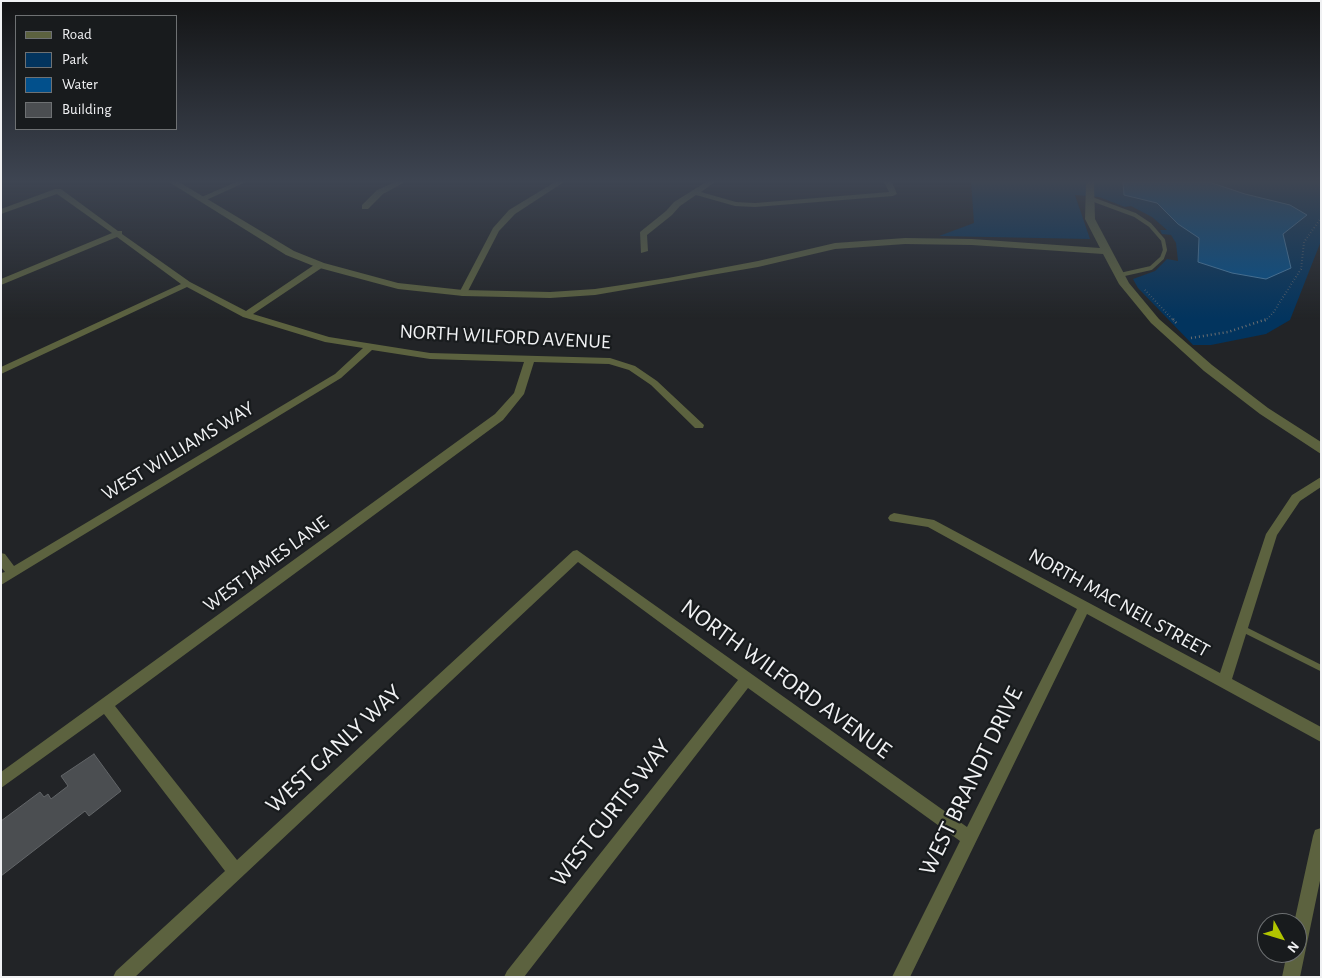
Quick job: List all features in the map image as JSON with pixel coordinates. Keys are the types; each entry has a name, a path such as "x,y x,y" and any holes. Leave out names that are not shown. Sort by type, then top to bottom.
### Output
{"street":[{"name":"NORTH WILFORD AVENUE","path":"111,228 187,284 246,315 309,335 369,348 430,356 610,361 632,368 654,383 699,425"},
{"path":"249,228 290,252 320,265 398,286 463,293 550,295 595,292 740,268 835,246 905,241 972,242 1105,250"},
{"path":"463,293 498,228"},
{"path":"644,251 643,234 651,228"},
{"path":"1094,228 1120,275 1154,321 1208,368 1264,411 1321,449"},
{"path":"1,282 119,233"},
{"path":"246,315 320,265"},
{"path":"1,372 187,284"},
{"name":"WEST WILLIAMS WAY","path":"1,580 338,376 369,348"},
{"name":"WEST JAMES LANE","path":"1,781 499,417 518,394 530,359"},
{"path":"1224,683 1272,534 1296,498 1321,481"},
{"name":"NORTH MAC NEIL STREET","path":"894,518 930,523 1321,735"},
{"name":"NORTH WILFORD AVENUE","path":"577,555 747,680 970,838"},
{"name":"WEST GANLY WAY","path":"122,977 577,555"},
{"path":"1,558 13,573"},
{"name":"WEST BRANDT DRIVE","path":"901,977 1084,606"},
{"name":"WEST CURTIS WAY","path":"513,977 747,680"},
{"path":"105,704 235,871"},
{"path":"1305,913 1321,836"},
{"path":"1291,977 1294,963"}],"lane":[{"path":"1120,275 1151,268 1162,258 1165,250 1163,240 1152,228"},
{"path":"1241,628 1321,668"}],"path":[{"path":"1190,338 1228,332 1265,321 1273,313 1301,269 1304,242 1314,228"},
{"path":"1140,288 1149,292 1177,324"}],"green space":[{"path":"962,228 1086,228 1090,239 939,236"},
{"path":"1164,228 1321,228 1321,241 1290,320 1266,334 1211,345 1193,345 1138,288 1133,279 1155,271 1167,259 1178,261 1176,243 1171,235 1162,234 1160,230 1167,230"}],"water":[{"path":"1183,228 1291,228 1283,234 1291,268 1266,279 1232,273 1198,262 1199,238"}],"building":[{"path":"94,754 121,791 89,816 85,811 1,876 1,821 40,792 44,797 48,794 51,799 68,786 61,776"}]}
